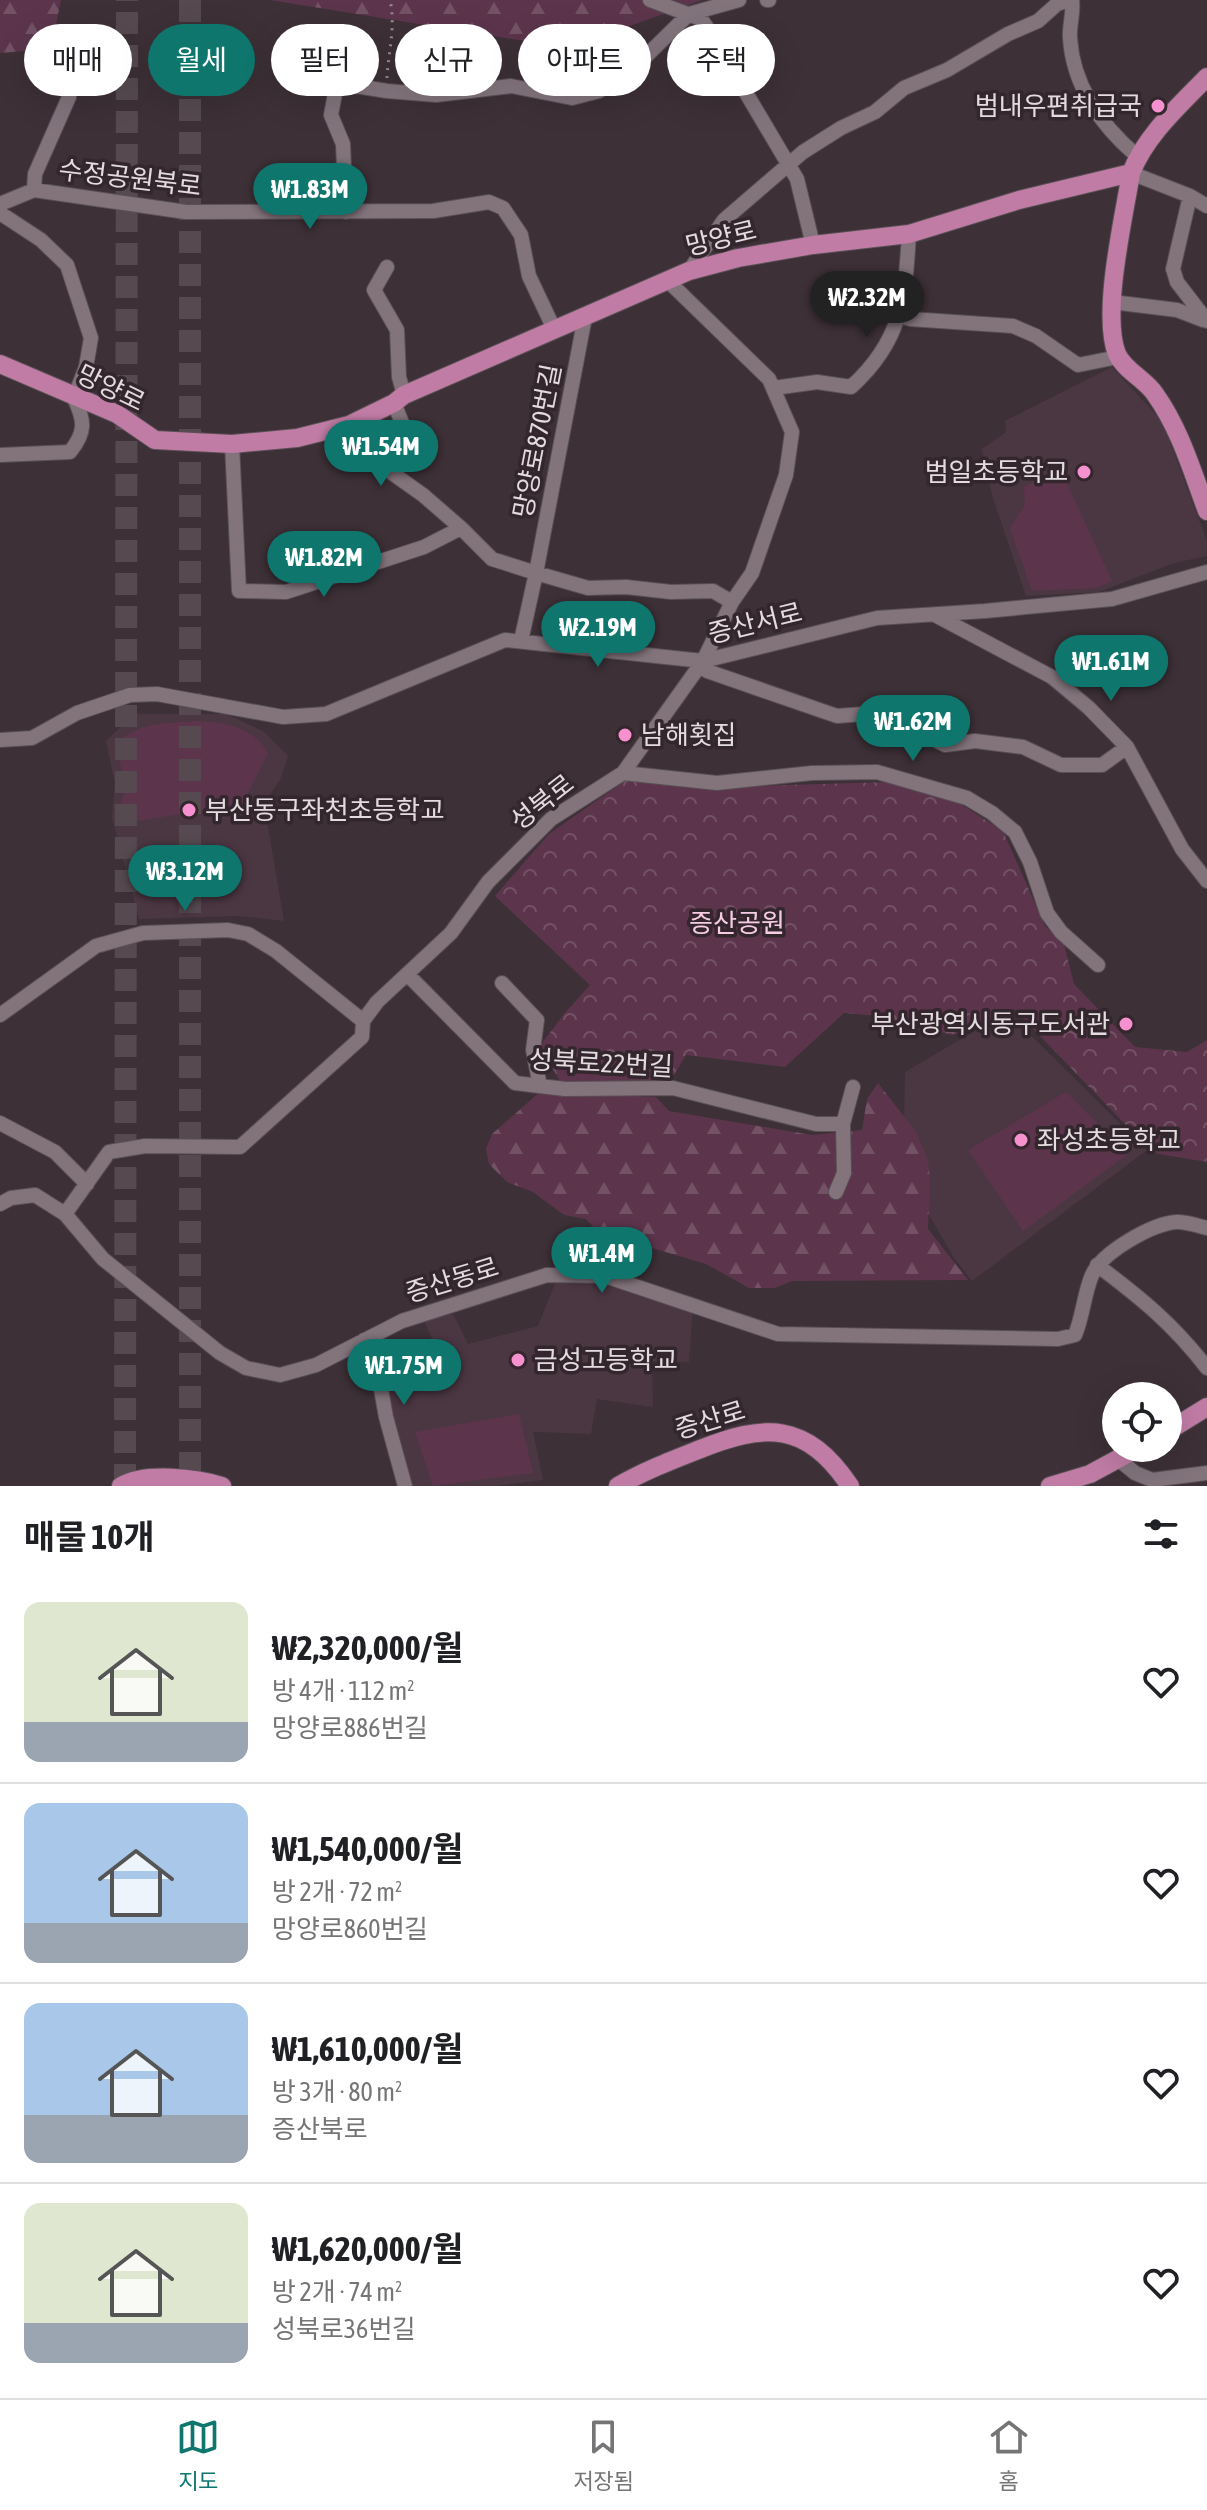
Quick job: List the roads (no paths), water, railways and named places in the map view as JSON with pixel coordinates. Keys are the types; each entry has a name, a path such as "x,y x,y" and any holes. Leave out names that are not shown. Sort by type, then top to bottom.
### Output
{"main road":[{"path":"1207,77 1163,124 1134,164 1112,302 1118,357 1153,390 1175,423 1207,511"},
{"name":"망양로","path":"0,364 117,414 155,440 232,444 297,438 349,425 399,399 689,271 738,258 813,245 909,234 1134,164"},
{"path":"1182,1422 1207,1407"},
{"name":"증산로","path":"618,1486 654,1466 720,1440 761,1431 799,1438 821,1452 850,1486"},
{"path":"1050,1486 1090,1474 1112,1462"},
{"path":"121,1486 133,1480 159,1479 200,1479 222,1486"}],"street":[{"path":"650,0 701,19 710,32 797,179 813,245"},
{"path":"346,212 343,144 331,115 337,83 436,95 511,86 572,98 599,91 638,64 689,14 739,0"},
{"path":"689,271 724,220 803,152 841,128 875,112 904,88 947,70 1008,34 1038,21 1057,4 1070,0 1073,11 1069,35 1076,71 1099,115 1134,164 1207,206"},
{"path":"34,190 35,174 69,96"},
{"name":"수정공원북로","path":"0,204 34,190 186,212 433,211 489,202 503,208 521,235 529,276 555,331"},
{"path":"1190,196 1173,269 1177,282 1207,321"},
{"path":"0,213 41,240 67,265 91,338 86,367 74,398 83,416 81,439 70,452 0,455"},
{"path":"774,388 817,382 851,387 878,357 892,334 905,292 909,234"},
{"path":"387,267 374,290 397,330 399,399 411,445 392,473 461,528 492,559 588,588 713,591 732,602"},
{"name":"성북로","path":"65,1214 109,1152 145,1146 240,1147 362,1037 363,1021 377,1002 451,933 488,882 551,819 623,773 703,661 732,602 752,573 786,475 792,432 769,379 668,281"},
{"path":"1112,302 1177,310 1207,321"},
{"path":"899,315 910,319 1013,326 1036,336 1078,365 1118,357"},
{"name":"망양로870번길","path":"521,641 585,317"},
{"path":"232,444 239,591 286,592 424,547 461,528"},
{"name":"증산서로","path":"0,740 32,738 77,713 130,695 157,694 283,717 326,714 505,640 703,661 877,618 1112,599 1207,572"},
{"path":"931,613 1052,677 1089,708 1127,747 1182,849 1207,881"},
{"path":"703,661 707,671 815,711 837,716 889,716 945,745 975,741 1023,747 1061,765 1102,765 1127,747"},
{"path":"623,773 717,783 812,773 877,772 967,798 1015,832 1030,862 1047,913 1061,932 1098,965"},
{"path":"0,1015 96,946 143,933 228,930 248,934 276,951 363,1021"},
{"name":"성북로22번길","path":"407,974 515,1083 565,1089 673,1088 816,1124 843,1124"},
{"path":"502,983 537,1020 533,1050 540,1086"},
{"path":"836,1192 844,1173 843,1124 853,1087"},
{"path":"0,1123 55,1152 87,1184"},
{"name":"증산동로","path":"0,1204 11,1198 35,1195 65,1214 103,1259 220,1353 246,1368 280,1375 316,1365 402,1321 547,1275 605,1276 778,1334 1058,1339 1075,1335 1097,1265"},
{"path":"1207,1228 1177,1222 1152,1229 1110,1253 1097,1265 1153,1307 1184,1337 1207,1368"},
{"path":"364,1340 378,1372 386,1417 405,1486"},
{"path":"1122,1462 1135,1473 1152,1480 1207,1473"}],"tunnel":[{"path":"125,1486 127,0"},
{"path":"190,0 190,1486"}],"place":[{"name":"범내우편취급국","path":"1158,106"},
{"name":"범일초등학교","path":"1084,472"},
{"name":"남해횟집","path":"625,735"},
{"name":"부산동구좌천초등학교","path":"189,810"},
{"name":"부산광역시동구도서관","path":"1126,1024"},
{"name":"좌성초등학교","path":"1021,1140"},
{"name":"금성고등학교","path":"518,1360"}],"park label":[{"name":"증산공원","path":"737,923"}]}
